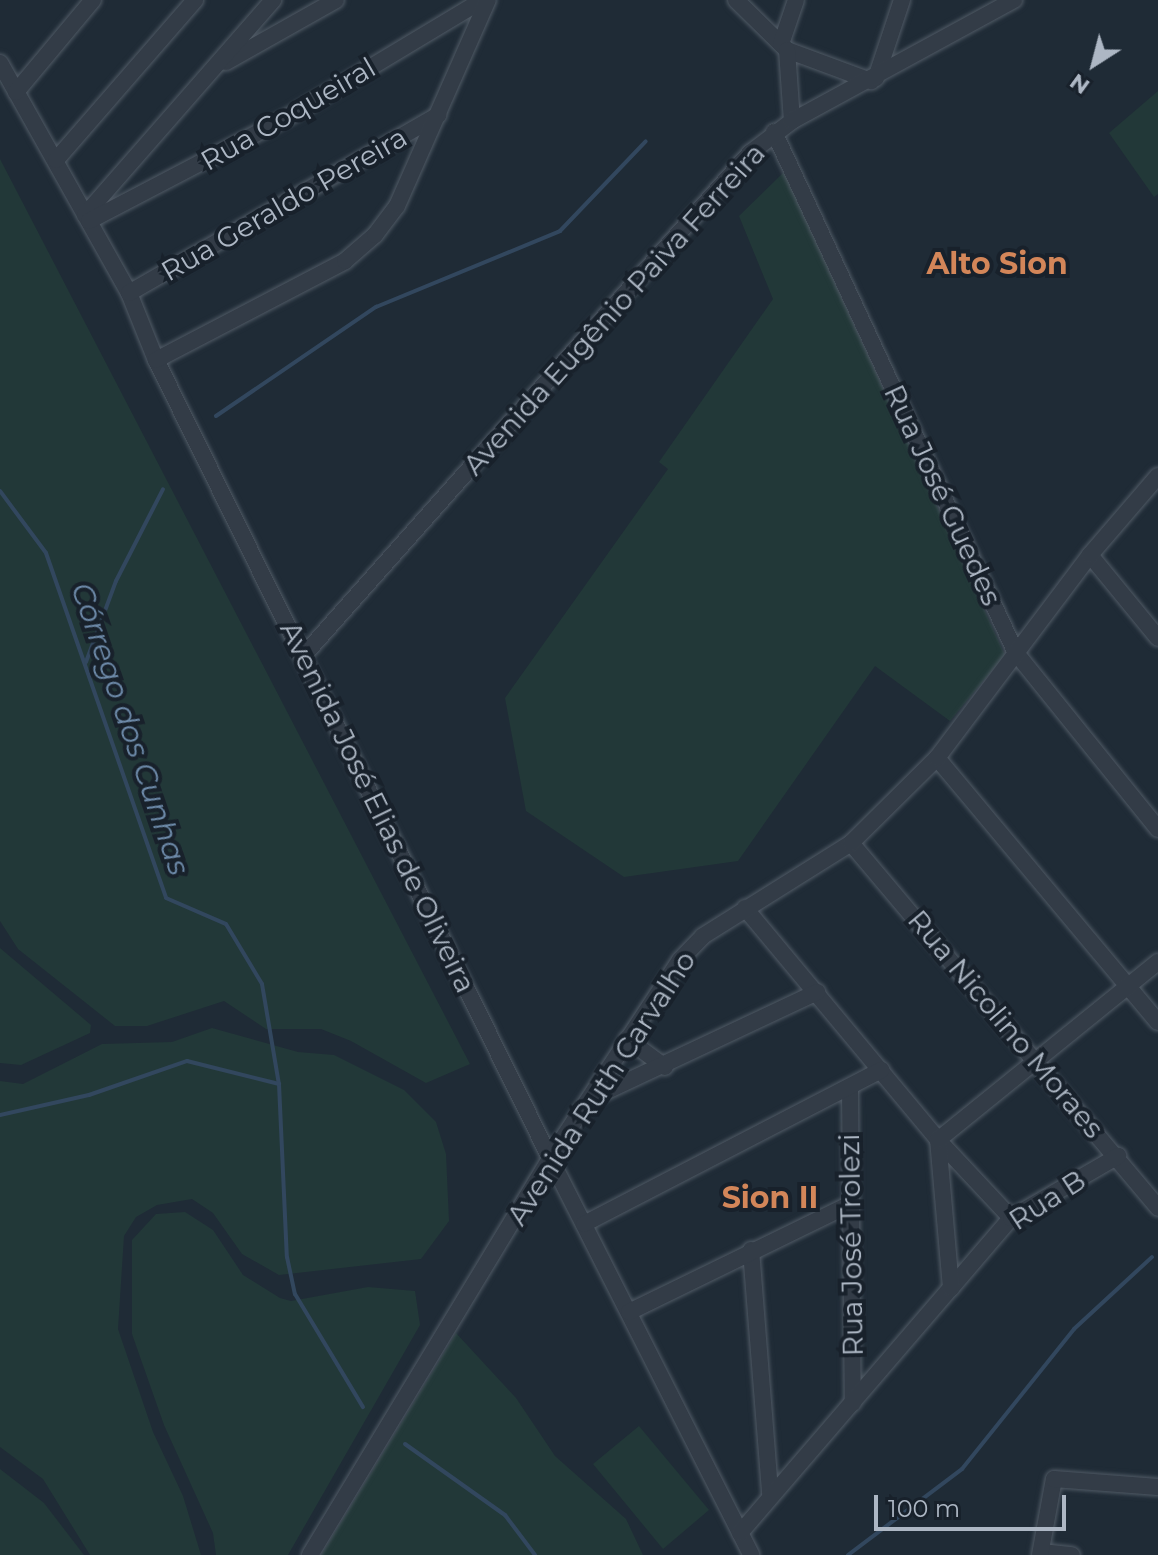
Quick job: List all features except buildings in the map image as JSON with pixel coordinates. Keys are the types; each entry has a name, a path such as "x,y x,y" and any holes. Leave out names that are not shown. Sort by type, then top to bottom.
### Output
{"street":[{"path":"16,92 93,0"},
{"path":"56,160 195,0"},
{"path":"87,218 273,0"},
{"path":"214,69 336,0"},
{"path":"156,360 355,252 397,206 439,115 485,0"},
{"name":"Rua Coqueiral","path":"87,218 288,117 485,0"},
{"path":"736,0 784,47 873,80 902,0"},
{"path":"792,121 784,47 796,0"},
{"name":"Avenida Eugênio Paiva Ferreira","path":"304,655 774,132 873,80 1006,3"},
{"name":"Avenida José Elias de Oliveira","path":"0,63 129,293 156,360 550,1158 751,1555"},
{"name":"Rua Geraldo Pereira","path":"129,293 439,115"},
{"name":"Rua José Guedes","path":"774,132 1016,653 1158,829"},
{"name":"Avenida Ruth Carvalho","path":"310,1555 550,1158 680,960 745,908 851,843 937,758 1090,555 1158,476"},
{"path":"1090,555 1158,638"},
{"path":"937,758 1158,1022"},
{"name":"Rua Nicolino Moraes","path":"851,843 1118,1156 1158,1208"},
{"path":"745,908 938,1140 1011,1218"},
{"path":"938,1140 1038,1064 1158,962"},
{"path":"592,1098 665,1067 817,992"},
{"path":"627,1039 665,1067"},
{"path":"584,1224 881,1070"},
{"name":"Rua José Trolezi","path":"850,1088 853,1403"},
{"path":"938,1140 951,1288"},
{"name":"Rua B","path":"740,1533 770,1494 853,1403 1011,1218 1118,1156"},
{"path":"629,1312 850,1204"},
{"path":"751,1250 770,1494"},
{"path":"1072,1555 1041,1553 1052,1481 1061,1477 1158,1487"}],"green space":[{"path":"1158,91 1158,194 1154,197 1109,133"},
{"path":"0,159 470,1064 426,1083 351,1041 321,1029 266,1029 224,1001 147,1026 115,1026 18,949 0,921"},
{"path":"784,172 1005,655 950,721 875,666 738,861 624,877 526,811 505,698 668,469 659,462 773,299 739,216"},
{"path":"0,948 91,1025 90,1033 21,1065 0,1063"},
{"path":"212,1028 298,1052 334,1055 404,1090 436,1122 446,1154 449,1221 421,1259 279,1275 242,1254 213,1213 192,1199 157,1205 136,1217 124,1236 118,1329 153,1432 183,1496 201,1555 90,1555 43,1479 0,1447 0,1081 23,1084 102,1044 172,1042"},
{"path":"185,1212 213,1230 243,1275 280,1298 291,1301 368,1287 415,1291 420,1325 288,1555 216,1555 213,1533 164,1425 132,1334 132,1240 156,1214"},
{"path":"456,1333 516,1398 555,1456 626,1519 643,1555 321,1555"},
{"path":"639,1426 709,1510 663,1549 593,1464"},
{"path":"0,1469 44,1503 84,1555 0,1555"}],"waterway":[{"path":"216,416 376,307 560,231 646,141"},
{"path":"86,662 116,581 163,489"},
{"name":"Córrego dos Cunhas","path":"0,491 46,553 166,898 226,924 262,984 279,1084 287,1257 295,1294 363,1407"},
{"path":"0,1115 89,1095 187,1061 279,1084"},
{"path":"848,1555 962,1469 1074,1329 1152,1257"},
{"name":"Córrego dos Cunhas","path":"405,1444 505,1515 535,1555"}],"district":[{"name":"Alto Sion","path":"997,264"},
{"name":"Sion II","path":"770,1198"}]}
